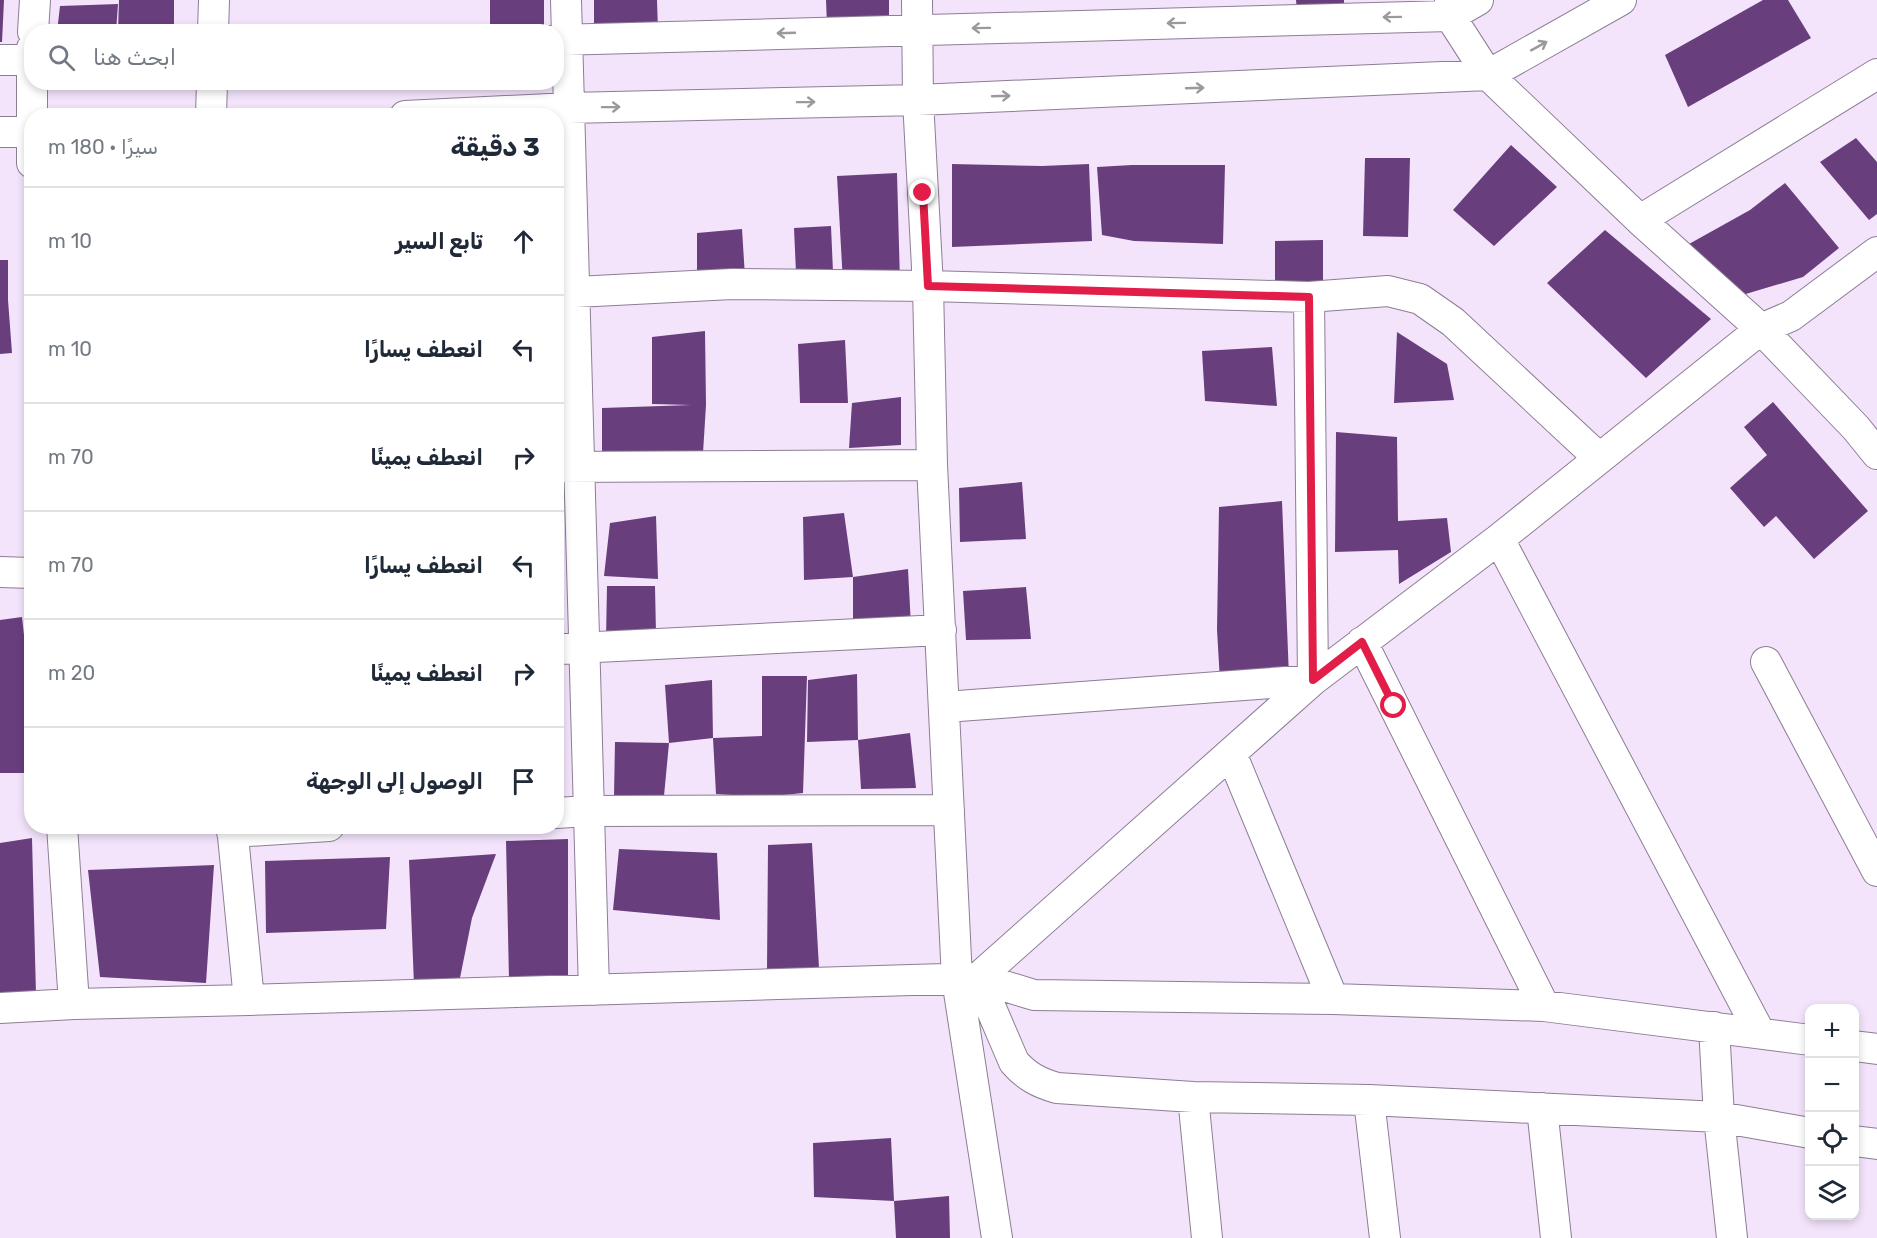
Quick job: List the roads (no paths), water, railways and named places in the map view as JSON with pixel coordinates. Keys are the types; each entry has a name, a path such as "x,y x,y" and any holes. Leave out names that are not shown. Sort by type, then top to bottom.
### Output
{"street":[{"path":"34,24 35,0"},
{"path":"213,24 214,0"},
{"path":"563,24 566,0"},
{"path":"564,40 917,15 1450,8 1478,0"},
{"path":"564,108 918,100 1488,75 1621,0"},
{"path":"1450,8 1488,75 1640,220 1761,328 1856,428 1877,454"},
{"path":"917,15 918,100 928,286 932,465 949,810 997,1238"},
{"path":"0,60 24,60"},
{"path":"564,66 569,108 565,293 570,648 588,811 594,990"},
{"path":"1640,220 1877,74"},
{"path":"31,90 31,108"},
{"path":"211,108 212,90"},
{"path":"0,132 24,132"},
{"path":"968,978 1313,680 1499,539 1761,328 1791,316 1877,252"},
{"path":"565,293 732,284 928,286 1309,297 1388,291 1420,299 1453,322 1599,458"},
{"path":"1309,297 1313,680"},
{"path":"567,466 932,465"},
{"path":"1499,539 1760,1033"},
{"path":"0,572 24,573"},
{"path":"570,648 941,630"},
{"path":"1362,642 1544,1006"},
{"path":"1766,662 1877,871"},
{"path":"945,707 1313,680"},
{"path":"1231,753 1333,999"},
{"path":"564,812 949,810"},
{"path":"63,834 74,1004"},
{"path":"232,834 249,1000"},
{"path":"0,1008 968,978 1034,995 1333,999 1544,1006 1805,1039"},
{"path":"968,978 1014,1062 1023,1073 1040,1083 1057,1088 1193,1097 1369,1100 1719,1117 1805,1132"},
{"path":"1714,1027 1719,1117 1732,1238"},
{"path":"1859,1047 1877,1049"},
{"path":"1193,1097 1207,1238"},
{"path":"1369,1100 1385,1238"},
{"path":"1542,1108 1556,1238"},
{"path":"1859,1141 1877,1144"}]}
